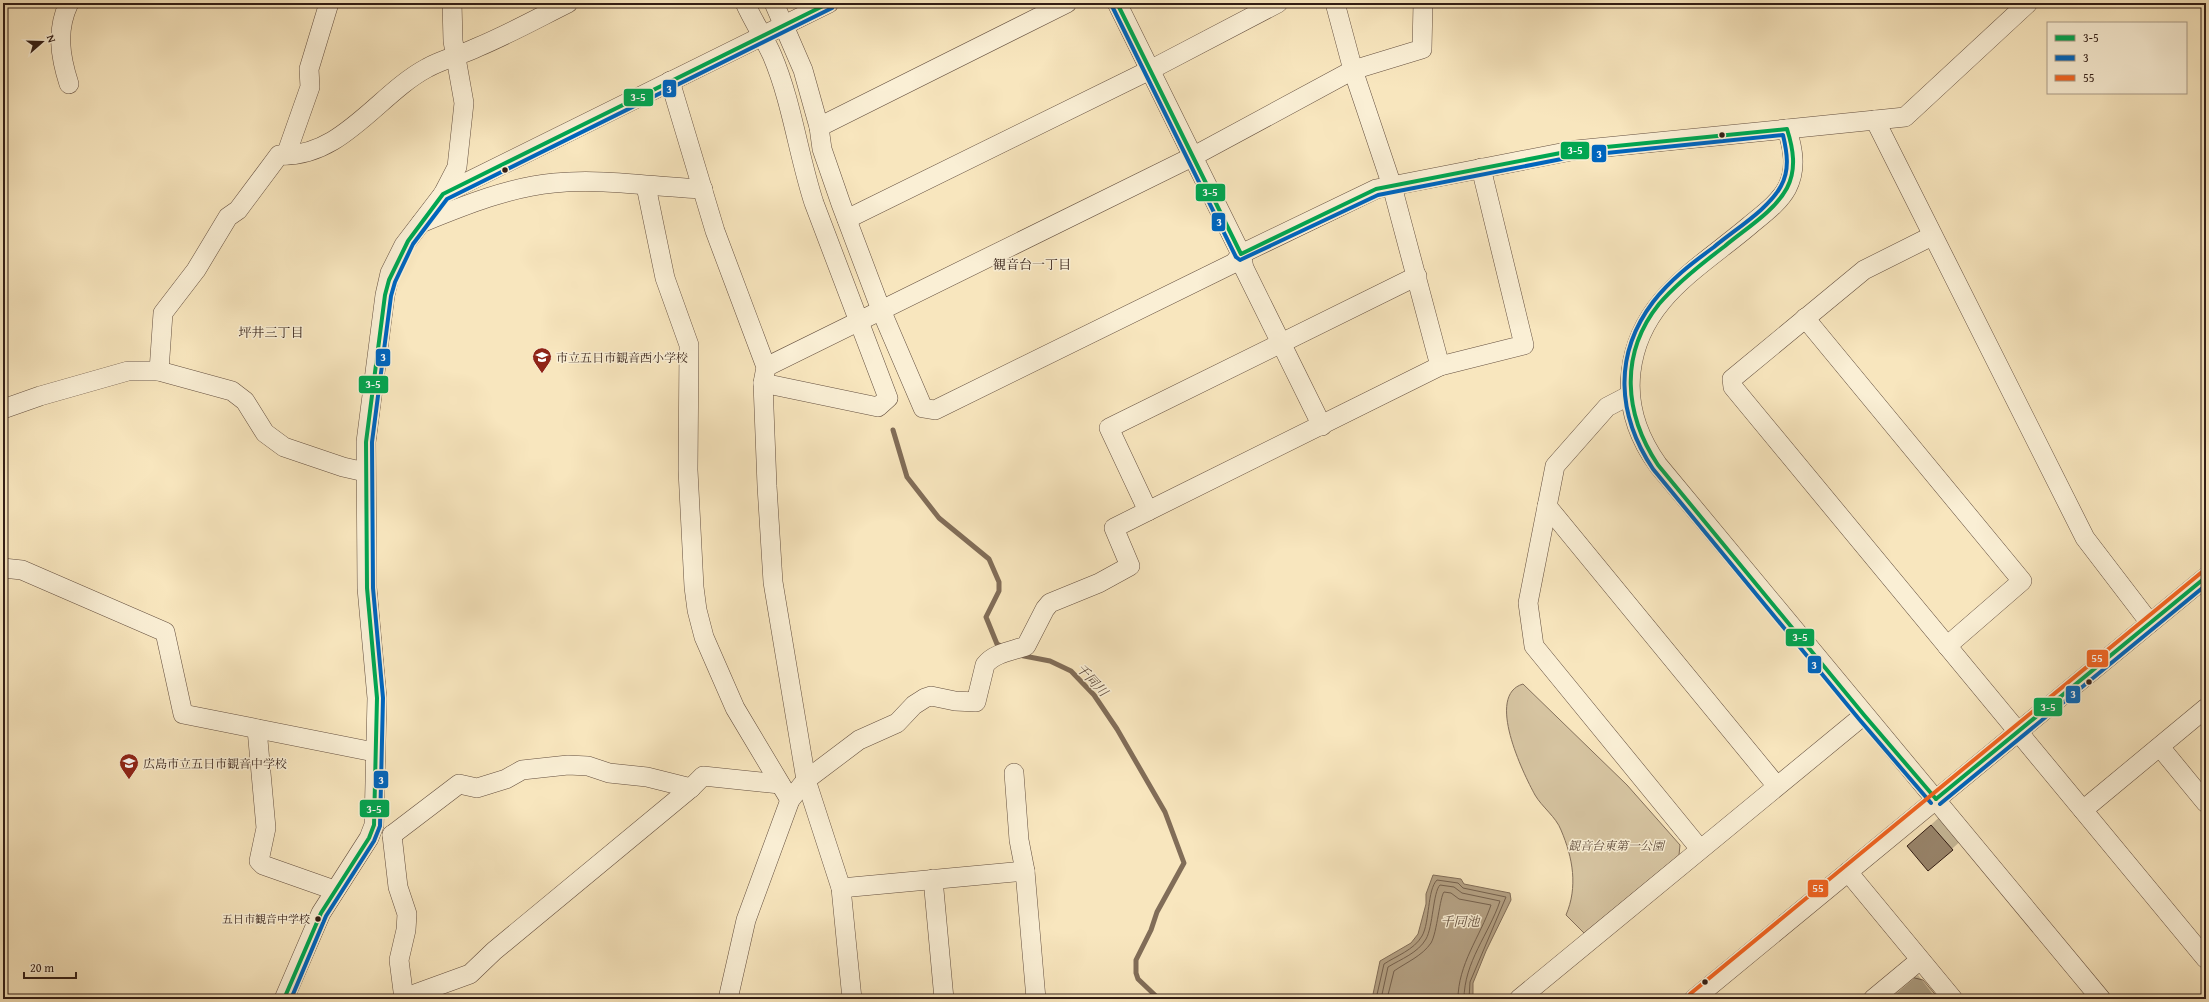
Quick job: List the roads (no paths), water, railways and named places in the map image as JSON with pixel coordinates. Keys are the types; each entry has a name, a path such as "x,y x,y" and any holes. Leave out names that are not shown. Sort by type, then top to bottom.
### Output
{"street":[{"path":"69,3 63,16 59,44 69,84"},
{"path":"286,155 310,87 309,69 329,3"},
{"path":"284,999 321,913 334,890 369,838 374,825 374,752 377,698 367,588 365,472 366,442 385,295 390,273 404,245 443,194 457,167 464,103 452,41 452,3"},
{"path":"159,371 163,314 196,270 228,217 238,210 279,155 310,151 327,144 352,127 428,68 477,48 568,3"},
{"path":"745,3 772,55 784,89 804,172 814,203 888,398 878,407 765,375"},
{"path":"774,3 803,70 818,126 822,149 881,310 923,408 935,410 1234,263 1241,254 1376,189 1576,150 1905,117 2028,3"},
{"path":"443,194 829,3"},
{"path":"818,126 1067,3"},
{"path":"1117,3 1241,254 1244,268 1322,426"},
{"path":"847,219 1150,70 1278,3"},
{"path":"1335,3 1353,70 1392,186 1440,366"},
{"path":"765,375 858,321 1192,157 1353,70 1422,50 1423,3"},
{"path":"670,81 715,231 765,375 767,486 773,582 806,780 842,888 852,999"},
{"path":"1875,120 2085,538 2150,623"},
{"path":"1787,129 1794,163 1787,188 1763,214 1675,287 1650,314 1636,346 1631,373 1630,395 1636,424 1642,439 1658,465 2101,999"},
{"path":"728,999 746,920 790,800 806,780 859,740 897,723 914,705 925,698 930,696 955,701 976,702 985,665 994,657 1026,646 1045,608 1050,603 1099,583 1130,566 1114,528 1322,426 1440,366 1524,345 1481,168"},
{"path":"419,224 454,210 534,186 580,182 703,189"},
{"path":"646,186 665,278 689,345 688,470 694,587 697,610 704,637 719,674 750,734 790,800"},
{"path":"1932,236 1864,270 1732,379 1733,387 2206,959"},
{"path":"1148,511 1109,428 1417,276"},
{"path":"1805,318 2022,581 1947,646"},
{"path":"3,409 40,396 128,371 159,371 232,391 245,400 265,434 284,447 344,467 365,472"},
{"path":"1630,395 1607,407 1555,466 1528,603 1534,646 1700,849"},
{"path":"1547,506 1776,785"},
{"path":"3,568 22,570 164,632 183,714 374,752"},
{"path":"1694,999 2206,577"},
{"path":"2084,810 2206,708"},
{"path":"1519,999 1776,785 1864,715"},
{"path":"257,729 266,828 259,861 263,865 334,890"},
{"path":"2160,746 2206,803"},
{"path":"392,836 459,784 477,788 491,785 522,770 533,768 568,764 588,766 609,773 647,777 691,788"},
{"path":"1014,773 1019,840 1025,871 1036,999"},
{"path":"392,836 398,887 407,914 406,930 399,960 404,998 470,974 494,950 691,788 703,776 780,784"},
{"path":"374,825 392,836"},
{"path":"842,888 1025,871"},
{"path":"1848,872 1953,999"},
{"path":"933,879 944,999"},
{"path":"1873,999 1920,960"}],"water":[{"name":"千同池","path":"1433,875 1461,879 1464,884 1510,893 1511,900 1486,951 1473,983 1473,999 1372,999 1380,961 1411,943 1418,934 1426,904 1426,894"}],"waterway":[{"name":"千同川","path":"893,430 907,477 939,518 989,559 999,582 999,591 986,617 997,644 1003,647"},
{"name":"千同川","path":"1019,655 1050,661 1071,671 1094,695 1117,729 1165,812 1184,863 1157,912 1151,930 1136,960 1136,973 1138,979 1159,999"}],"place":[{"name":"市立五日市観音西小学校","path":"542,374"},
{"name":"広島市立五日市観音中学校","path":"129,780"},
{"name":"五日市観音中学校","path":"318,919"}],"district":[{"name":"観音台一丁目","path":"1032,264"},
{"name":"坪井三丁目","path":"271,332"}],"park label":[{"name":"観音台東第一公園","path":"1616,845"}]}
